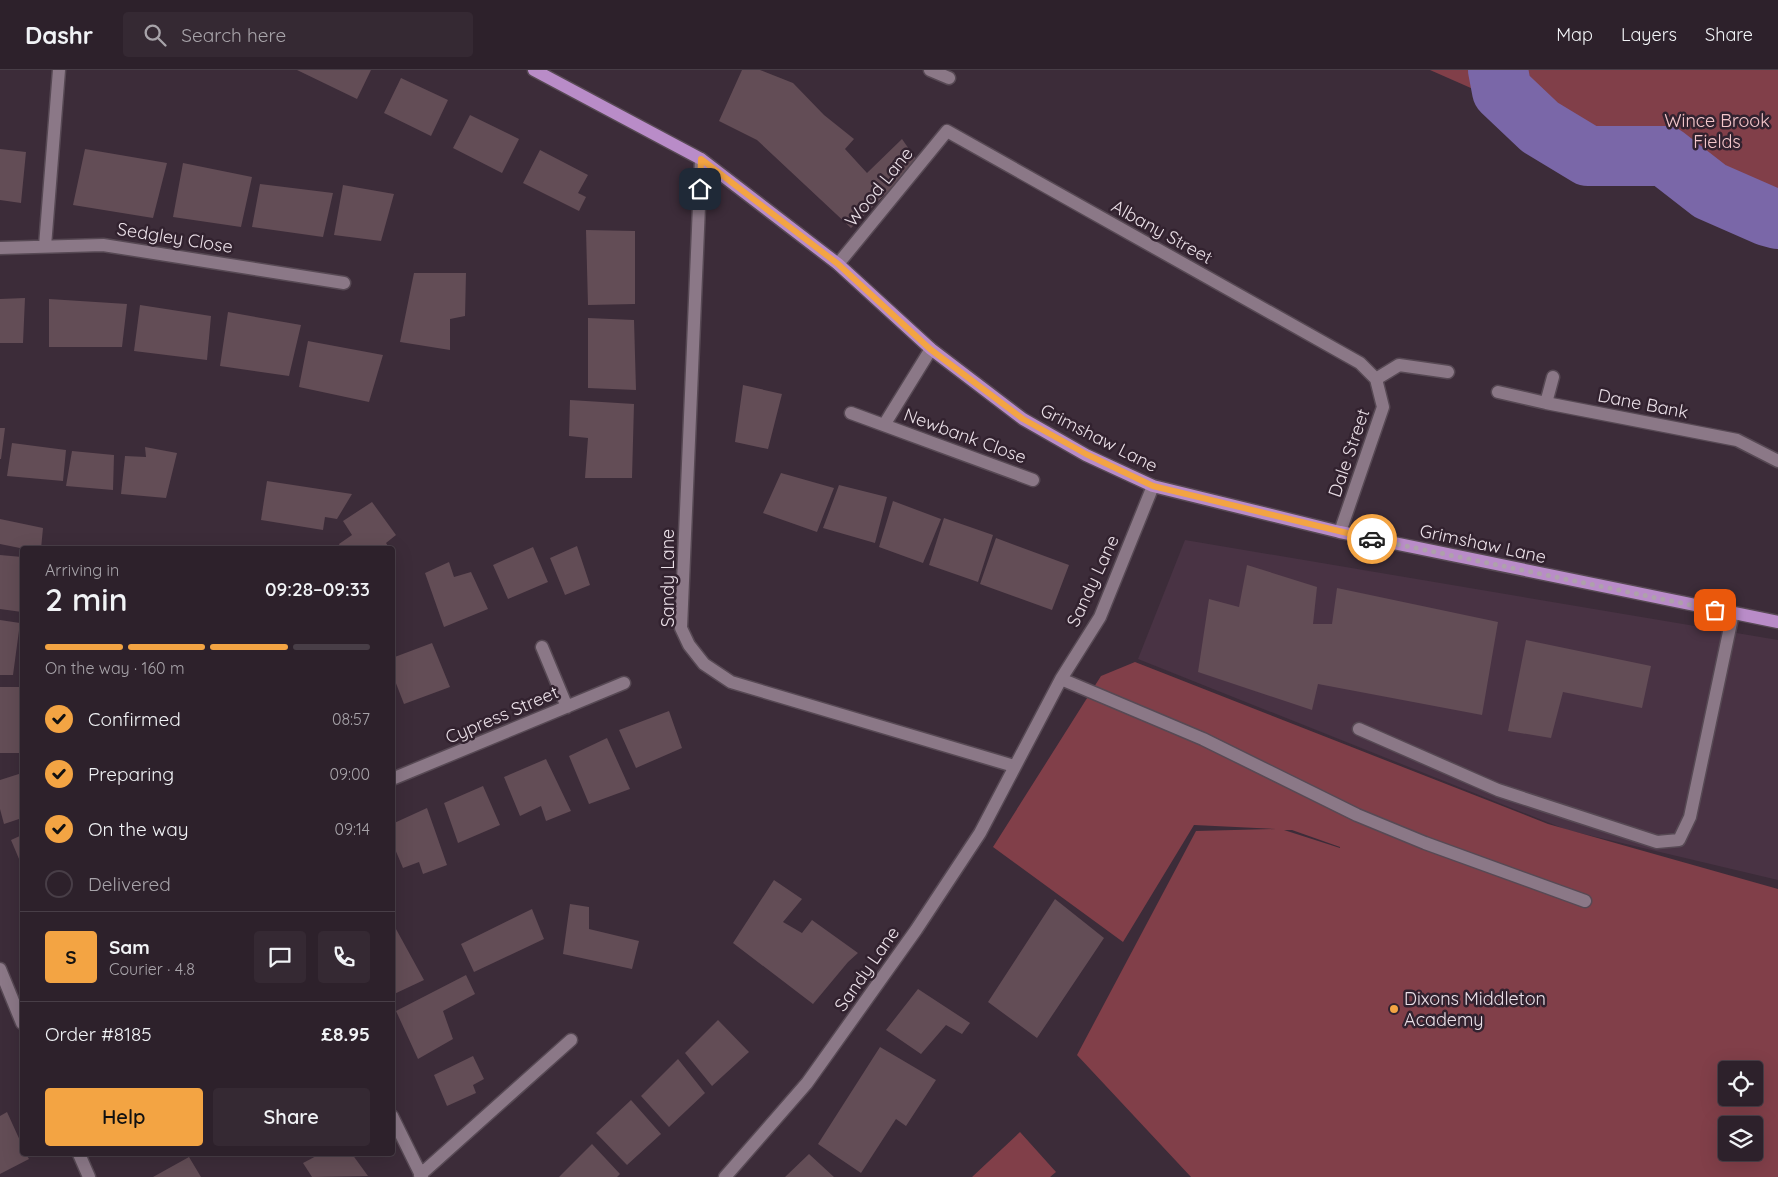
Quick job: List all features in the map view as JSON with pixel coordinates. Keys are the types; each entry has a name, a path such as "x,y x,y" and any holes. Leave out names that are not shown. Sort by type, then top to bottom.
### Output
{"main road":[{"name":"Grimshaw Lane","path":"534,70 701,159 838,264 930,349 1023,419 1086,454 1153,486 1340,532 1778,622"}],"street":[{"path":"45,246 59,70"},
{"path":"930,70 948,78"},
{"name":"Wood Lane","path":"838,264 947,131"},
{"name":"Albany Street","path":"947,131 1360,363"},
{"name":"Sandy Lane","path":"701,159 681,628 689,645 704,664 731,682 1014,766"},
{"name":"Sedgley Close","path":"0,248 103,245 344,283"},
{"name":"Newbank Close","path":"884,425 930,349"},
{"name":"Dale Street","path":"1340,532 1384,407 1376,379 1360,363"},
{"path":"1376,379 1399,365 1448,372"},
{"path":"1546,403 1553,377"},
{"name":"Dane Bank","path":"1498,392 1737,440 1778,461"},
{"name":"Newbank Close","path":"851,413 1033,480"},
{"name":"Sandy Lane","path":"725,1177 808,1083 916,930 980,832 1061,679 1100,617 1153,486"},
{"path":"1359,729 1498,790 1656,842 1679,840 1690,817 1734,613"},
{"path":"542,647 567,706"},
{"path":"1061,679 1203,739 1365,818 1424,843 1585,901"},
{"name":"Cypress Street","path":"395,778 624,683"},
{"path":"1,977 20,1019"},
{"path":"395,1122 421,1176 571,1040"},
{"path":"80,1156 89,1177"}],"shaded area":[{"path":"1185,540 1778,640 1778,880 1567,830 1138,659"}],"green space":[{"name":"Wince Brook Fields","path":"1430,70 1778,70 1778,229 1765,226 1694,194 1661,164 1582,165 1529,134 1489,96"},
{"name":"Dixons Middleton Academy","path":"1135,662 1548,824 1778,889 1778,1177 1191,1177 1077,1055 1196,831 1276,829 1194,825 1123,942 993,847 1101,676","holes":["1284,830 1292,830 1340,847 1340,848"]},
{"path":"1020,1132 1056,1172 1050,1177 972,1177"}],"building":[{"path":"297,70 371,70 357,99"},
{"path":"742,70 760,70 793,83 824,115 854,139 845,149 867,173 902,139 918,162 851,228 757,140 719,121"},
{"path":"401,78 448,100 431,136 384,113"},
{"path":"470,115 519,139 502,173 453,148"},
{"path":"0,149 26,152 21,203 0,200"},
{"path":"85,149 167,163 153,218 73,205"},
{"path":"540,150 588,175 578,193 586,197 579,211 523,183"},
{"path":"183,163 252,177 241,227 173,217"},
{"path":"260,184 333,193 323,237 252,227"},
{"path":"343,185 394,194 381,241 334,235"},
{"path":"586,230 635,231 635,304 588,305"},
{"path":"414,273 466,273 465,316 450,319 450,350 400,342"},
{"path":"25,298 23,343 0,343 0,299"},
{"path":"49,299 127,304 122,347 49,347"},
{"path":"140,305 211,316 207,360 134,351"},
{"path":"228,312 301,325 289,376 220,366"},
{"path":"588,318 634,320 636,390 588,388"},
{"path":"308,341 383,355 369,402 299,387"},
{"path":"743,385 782,394 768,449 735,442"},
{"path":"570,400 634,404 632,478 585,478 588,438 569,436"},
{"path":"0,428 5,428 1,459 0,459"},
{"path":"12,443 66,450 63,481 7,476"},
{"path":"145,447 177,453 166,498 121,494 125,456 146,457"},
{"path":"72,451 114,455 113,490 66,486"},
{"path":"781,473 834,488 817,532 763,513"},
{"path":"267,481 352,494 337,519 325,517 323,530 261,520"},
{"path":"839,485 887,497 875,543 823,528"},
{"path":"893,501 941,519 923,563 879,547"},
{"path":"372,502 396,535 386,543 388,546 340,546 339,544 352,535 343,521"},
{"path":"944,518 993,535 978,582 929,565"},
{"path":"0,519 43,528 41,546 20,546 20,548 0,544"},
{"path":"996,538 1069,565 1052,610 980,584"},
{"path":"577,546 590,585 565,595 550,558"},
{"path":"533,547 548,582 508,599 493,565"},
{"path":"0,555 20,557 20,612 0,609"},
{"path":"449,562 454,577 471,572 488,609 444,627 425,573"},
{"path":"1247,565 1317,587 1313,624 1332,624 1337,588 1498,622 1482,715 1318,684 1312,710 1198,672 1209,599 1239,607"},
{"path":"0,620 20,623 13,675 0,675"},
{"path":"1526,640 1651,666 1642,708 1563,692 1551,738 1508,731"},
{"path":"432,643 450,687 404,704 395,681 395,657"},
{"path":"0,687 20,687 20,753 0,753"},
{"path":"669,711 682,748 636,768 619,730"},
{"path":"607,738 630,789 589,804 569,756"},
{"path":"546,759 571,811 546,821 541,806 520,816 504,777"},
{"path":"20,774 20,819 4,824 0,809 0,780"},
{"path":"483,786 500,825 458,843 444,803"},
{"path":"427,808 447,865 423,874 419,862 403,868 395,849 395,823"},
{"path":"20,836 20,861 11,840"},
{"path":"774,880 802,899 783,922 802,933 812,920 858,953 848,962 813,1004 733,943"},
{"path":"1055,899 1104,938 1037,1038 988,1002"},
{"path":"570,904 589,907 589,929 639,941 632,969 563,954"},
{"path":"532,909 544,939 474,972 461,944"},
{"path":"395,930 424,980 395,994"},
{"path":"466,975 475,994 443,1011 453,1039 418,1059 396,1011"},
{"path":"918,989 970,1023 962,1034 946,1025 921,1054 886,1030"},
{"path":"718,1020 749,1052 712,1086 685,1053"},
{"path":"880,1047 936,1080 906,1126 896,1119 861,1173 818,1144"},
{"path":"473,1056 484,1079 473,1085 476,1093 447,1106 434,1075"},
{"path":"678,1059 705,1093 669,1127 641,1096"},
{"path":"631,1100 661,1134 627,1165 596,1133"},
{"path":"7,1112 20,1141 20,1156 27,1156 29,1159 0,1174 0,1116"},
{"path":"592,1144 620,1174 617,1177 559,1177"},
{"path":"809,1154 834,1177 785,1177"},
{"path":"316,1156 353,1156 368,1176 312,1177 303,1163"},
{"path":"189,1157 201,1177 153,1177"}],"waterway":[{"path":"1498,70 1502,91 1540,127 1588,156 1665,156 1710,191 1778,219"}],"way so far":[{"path":"1372,539 1715,610"}],"place":[{"name":"Dixons Middleton Academy","path":"1394,1009"}],"route":[{"path":"700,189 701,159 838,264 930,349 1023,419 1086,454 1153,486 1372,539"}]}
